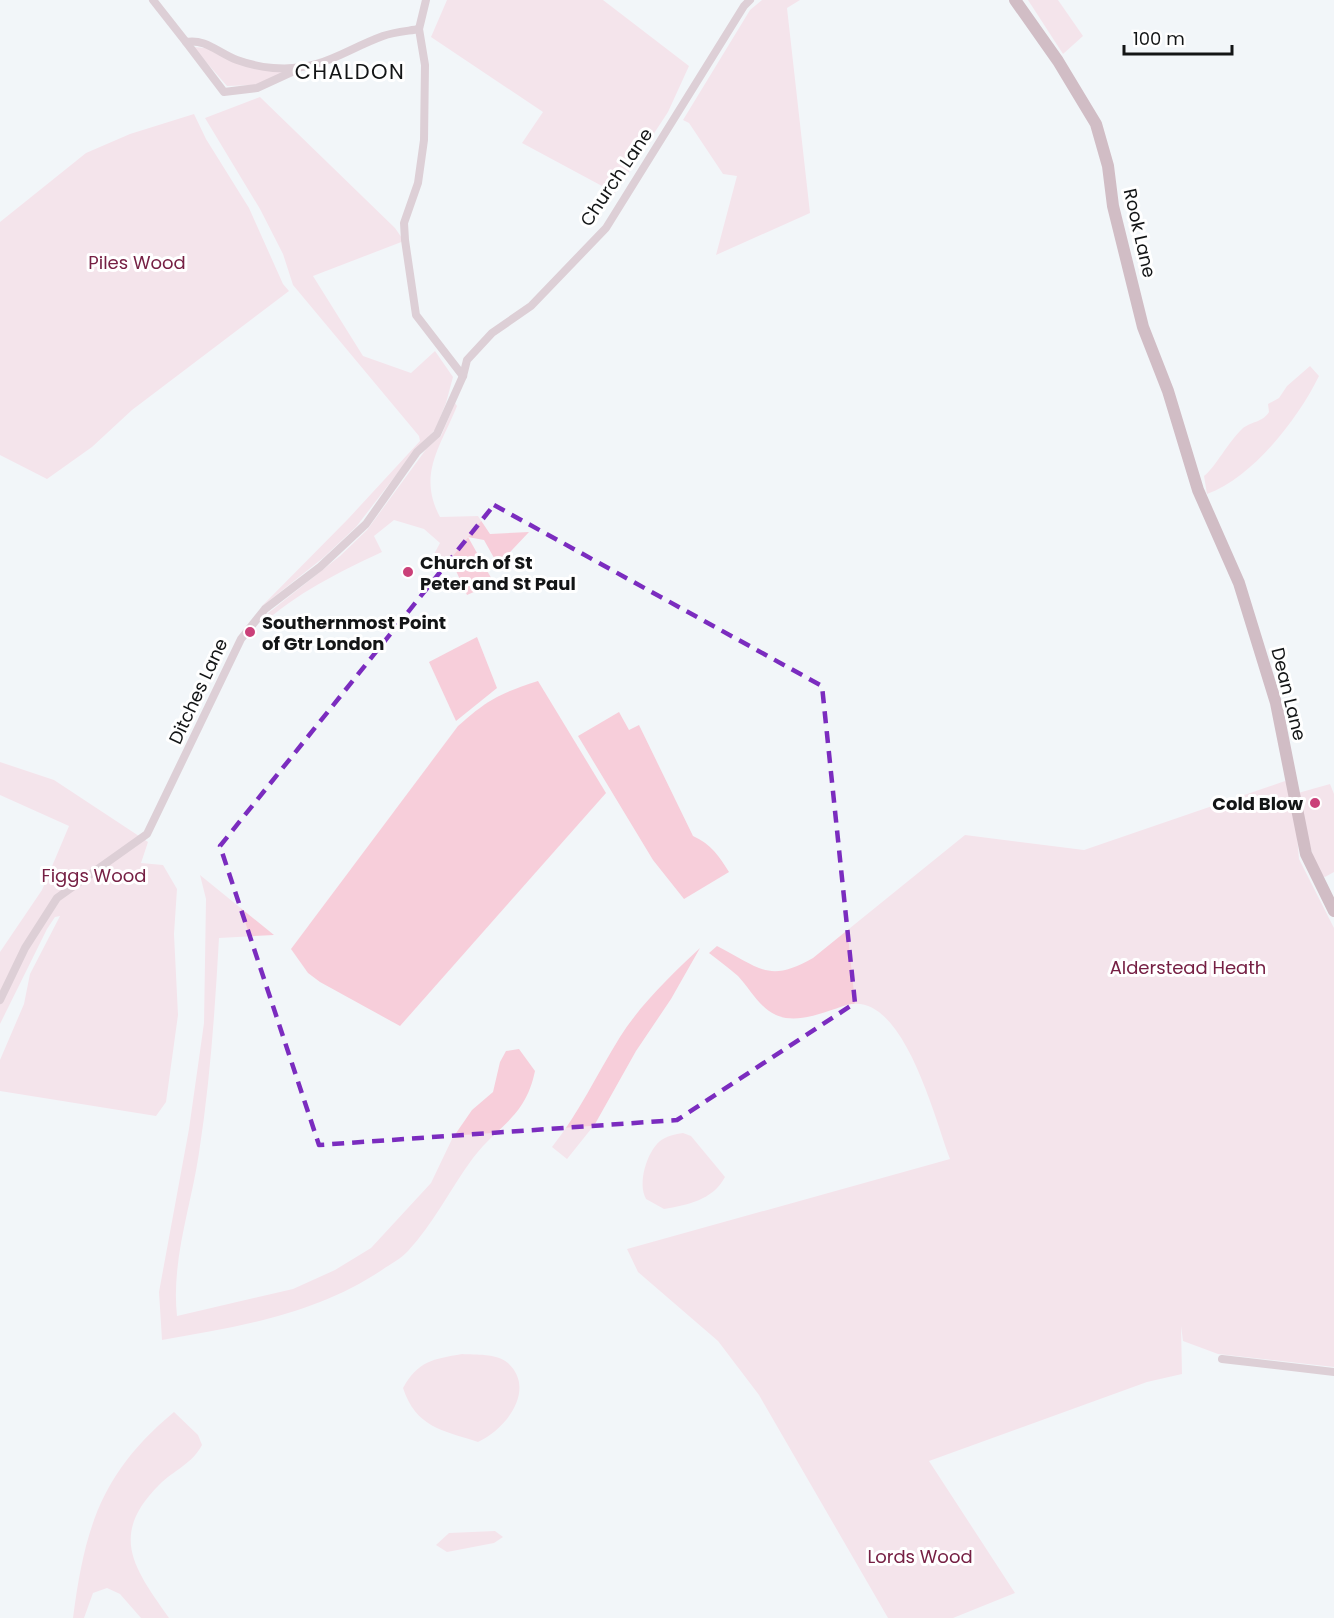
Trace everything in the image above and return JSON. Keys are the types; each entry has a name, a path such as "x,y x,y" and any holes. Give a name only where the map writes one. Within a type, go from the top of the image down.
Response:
{"main road":[{"name":"Rook Lane","path":"1015,0 1058,61 1096,124 1108,166 1113,206 1143,327 1168,391 1198,490"},
{"name":"Dean Lane","path":"1198,490 1239,583 1276,703 1306,854 1334,911"}],"street":[{"path":"153,0 224,92 257,88 297,69 345,55 383,35 419,29"},
{"path":"426,0 419,29 424,64 424,140 418,183 404,223 411,299 416,315 463,376"},
{"name":"Church Lane","path":"463,376 467,360 492,333 531,306 606,228 744,6 750,0"},
{"path":"186,42 195,40 236,60 271,68 297,69"},
{"name":"Ditches Lane","path":"0,1000 25,948 57,898 147,834 241,639 265,609 320,567 366,524 417,452 437,434 463,376"},
{"path":"1222,1359 1334,1372"}],"highlighted area":[{"path":"494,505 822,686 855,1003 677,1120 319,1145 220,846"}],"green space":[{"path":"447,0 603,0 689,66 668,112 615,193 522,143 543,112 431,37"},
{"path":"762,0 800,0 787,8 810,213 716,255 737,176 723,174 689,123 683,120 750,10"},
{"path":"1028,0 1058,0 1083,36 1063,54"},
{"path":"193,47 207,48 288,71 255,85 227,86"},
{"path":"260,97 395,228 404,241 313,276 363,356 411,373 435,351 453,377 435,430 413,453 356,527 323,558 260,608 348,519 420,441 419,436 293,285 283,254 260,209 205,118"},
{"name":"Piles Wood","path":"194,114 206,139 249,208 283,284 289,291 132,410 92,447 47,479 0,455 0,222 86,153 130,134"},
{"path":"1310,366 1319,376 1286,428 1257,461 1224,486 1207,494 1204,476 1232,440 1245,426 1266,416 1269,412 1268,404 1279,398 1287,386"},
{"path":"455,403 457,406 434,460 431,474 433,502 440,517 478,516 490,534 529,532 498,565 484,540 468,537 494,583 467,595 452,562 432,558 440,543 424,529 394,520 374,536 382,552 318,584 288,603 260,626 267,614 340,556 367,530 427,448 441,436"},
{"path":"477,637 497,688 456,721 429,662"},
{"path":"538,681 606,793 400,1026 320,982 308,973 291,949 458,726 495,698"},
{"path":"619,712 629,730 639,725 693,836 714,851 729,872 684,899 653,860 578,736"},
{"name":"Figgs Wood","path":"0,762 54,780 148,842 141,863 163,865 177,889 174,934 178,1015 166,1102 156,1116 0,1091 0,1060 24,1004 30,974 60,916 55,917 47,929 0,1024 0,952 42,890 69,826 0,795"},
{"path":"1285,781 1293,787 1299,859 1334,928 1334,1367 1218,1354 1183,1341 1181,1326 1182,1374 1147,1382 929,1461 1015,1593 953,1618 888,1618 759,1395 718,1341 638,1272 627,1249 950,1159 914,1061 900,1036 885,1017 867,1005 847,1005 803,1018 785,1018 776,1015 760,1003 738,976 709,953 717,946 764,970 785,970 798,966 813,958 965,835 1084,850"},
{"path":"1330,784 1334,794 1334,872 1325,877 1318,874 1300,809 1298,793"},
{"path":"200,875 274,935 219,938 206,1100 196,1173 179,1254 177,1316 293,1289 335,1270 371,1248 431,1183 452,1139 472,1110 493,1092 500,1062 506,1051 519,1049 535,1071 531,1087 518,1110 473,1158 426,1229 399,1259 357,1285 304,1308 248,1324 162,1340 159,1292 189,1129 204,1023 206,899"},
{"path":"700,948 671,999 636,1051 595,1124 567,1159 552,1147 579,1107 620,1037 647,1001"},
{"path":"683,1133 691,1136 725,1177 714,1191 699,1200 664,1209 646,1199 643,1192 643,1177 647,1160 660,1141 671,1135"},
{"path":"462,1354 486,1355 503,1360 516,1374 519,1385 518,1397 507,1419 478,1442 441,1430 423,1419 408,1401 403,1388 414,1372 427,1363"},
{"path":"174,1412 198,1435 202,1445 188,1462 159,1485 143,1503 134,1520 131,1537 132,1552 137,1568 169,1618 141,1618 120,1594 107,1588 93,1593 84,1618 73,1618 84,1556 101,1504 113,1480 129,1457"},
{"path":"495,1531 503,1537 494,1543 447,1552 436,1545 449,1533"}],"place":[{"name":"Church of St Peter and St Paul","path":"408,572"},
{"name":"Southernmost Point of Gtr London","path":"250,632"},
{"name":"Cold Blow","path":"1315,803"}],"district":[{"name":"CHALDON","path":"350,71"}],"park label":[{"name":"Alderstead Heath","path":"1188,967"},
{"name":"Lords Wood","path":"920,1556"}]}
